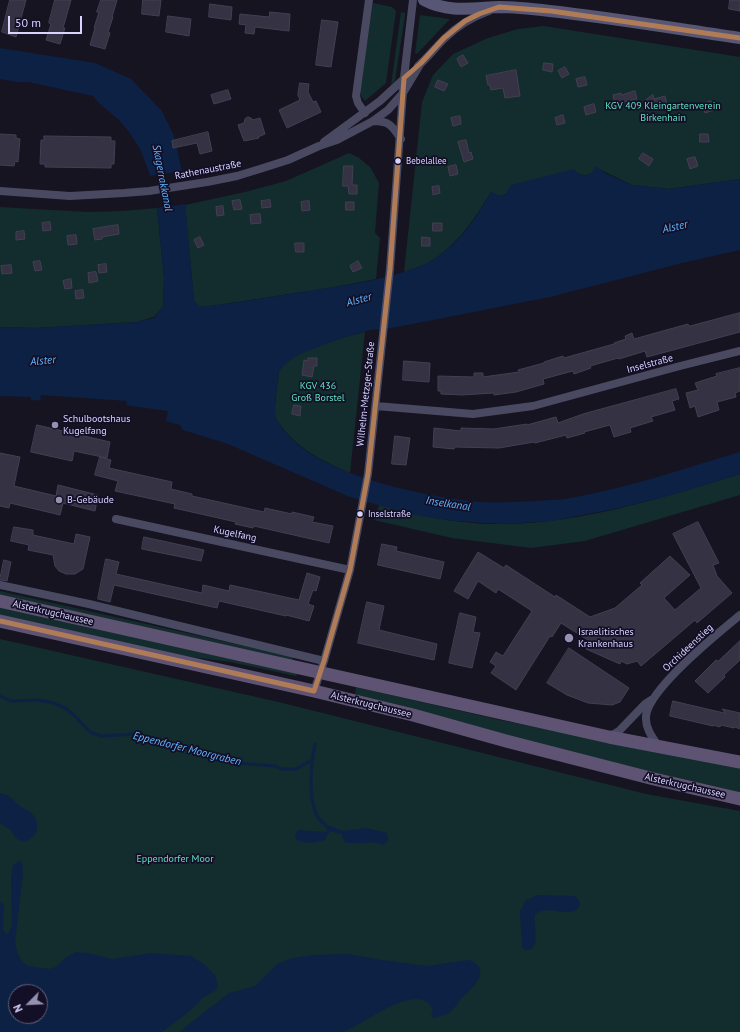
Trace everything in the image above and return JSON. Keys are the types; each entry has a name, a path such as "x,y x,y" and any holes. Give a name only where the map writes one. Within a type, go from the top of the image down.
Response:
{"main road":[{"name":"Alsterkrugchaussee","path":"0,601 608,737 740,762"},
{"name":"Alsterkrugchaussee","path":"0,621 314,691 413,715 506,741 654,779 740,799"}],"street":[{"path":"365,113 358,103 356,96 369,0"},
{"name":"Wilhelm-Metzger-Straße","path":"314,691 350,570 368,474 390,269 404,78 413,0"},
{"path":"424,0 432,5 464,9 499,7 551,11 740,38"},
{"path":"489,0 499,7"},
{"name":"Wilhelm-Metzger-Straße","path":"404,78 421,64 444,38 465,21 499,7"},
{"name":"Wilhelm-Metzger-Straße","path":"404,93 421,64"},
{"name":"Rathenaustraße","path":"319,146 380,101 404,78"},
{"name":"Rathenaustraße","path":"0,191 70,196 149,191 237,176 288,160 319,146 337,140 373,121 388,110 404,93"},
{"path":"373,121 388,123 400,139"},
{"name":"Inselstraße","path":"376,406 474,414 533,406 740,351"},
{"name":"Kugelfang","path":"116,519 350,570"},
{"name":"Alsterkrugchaussee","path":"0,585 89,604 324,661"},
{"name":"Orchideenstieg","path":"659,747 651,735 646,723 648,709 653,699 668,680 709,640 740,615"},
{"name":"Orchideenstieg","path":"608,737 619,731 645,704 653,699"}],"green space":[{"path":"373,3 392,7 396,11 386,83 365,101 361,96 360,90"},
{"path":"401,12 405,13 405,15 395,81 391,85"},
{"path":"420,15 450,19 417,54 415,53"},
{"name":"KGV 409 Kleingartenverein Birkenhain","path":"544,26 740,57 740,179 669,189 632,185 599,169 587,175 577,173 510,189 506,194 499,196 491,192 472,222 449,248 430,262 404,272 422,102 433,75 453,54 488,38 518,29"},
{"path":"349,153 359,158 370,167 379,183 375,233 380,238 376,279 335,287 218,305 200,307 194,301 185,205 245,192 286,181"},
{"path":"0,207 87,212 157,208 164,278 163,307 154,317 137,322 36,328 0,327"},
{"name":"KGV 436 Groß Borstel","path":"365,332 350,473 312,454 295,442 276,419 276,396 279,372 284,364 304,351 330,341"},
{"path":"740,474 740,495 585,541 531,548 452,538 374,520 379,505 409,513 473,523 534,523 594,514 624,507 653,500"},
{"path":"0,591 293,657 292,664 0,596"},
{"path":"0,607 298,673 296,676 230,662 168,654 0,616"},
{"name":"Eppendorfer Moor","path":"0,639 283,703 646,794 740,811 740,1032 0,1032"},
{"path":"356,687 500,720 740,768 740,794 658,775 355,695"}],"water":[{"path":"0,48 95,63 131,79 162,111 174,136 182,171 194,300 200,307 359,283 391,276 419,267 439,256 465,232 491,192 499,196 506,194 511,185 574,169 580,174 586,175 592,173 596,166 605,173 632,185 669,189 740,179 740,250 682,263 550,297 392,328 370,330 345,337 297,355 282,367 279,372 275,410 277,420 291,438 310,453 333,466 388,485 441,497 490,502 565,499 610,490 740,452 740,474 675,494 619,508 552,521 503,524 455,521 414,515 350,497 228,444 183,430 180,425 166,421 168,411 110,403 0,399 0,327 36,328 137,322 154,318 163,307 164,278 157,208 150,175 140,149 129,132 119,120 93,96 28,82 16,82 0,79"},
{"path":"0,793 9,796 20,806 29,811 35,818 37,828 35,834 30,839 24,841 18,840 10,830 0,824"},
{"path":"330,826 343,831 366,828 387,833 388,841 383,845 378,843 350,843 345,842 341,834 330,831 326,839 316,842 297,840 295,836 299,830 326,832"},
{"path":"19,861 22,862 23,873 15,942 17,952 23,963 28,966 49,969 56,967 64,959 76,952 112,959 151,953 191,956 205,965 215,975 218,985 216,990 204,997 191,1010 162,1032 0,1032 0,903 2,902 4,906 3,930 5,933 8,933 12,925 11,878 13,865"},
{"path":"538,895 574,896 578,899 580,904 578,909 573,911 563,912 547,910 535,914 535,942 533,947 525,950 522,947 520,911 525,901"},
{"path":"349,954 427,966 469,960 476,964 480,969 480,974 474,986 451,1011 435,1018 431,1015 433,1011 426,1002 417,999 404,1001 391,1006 343,1032 179,1032 229,993 255,986 277,964 293,958 316,955"}],"pier":[{"path":"184,171 187,204 155,208 148,176"},
{"path":"41,395 127,401 126,407 110,405 40,403"},
{"path":"0,396 31,397 31,402 0,401"}],"building":[{"path":"10,0 26,0 16,37 2,32"},
{"path":"55,0 71,0 60,44 46,40 51,24 49,23"},
{"path":"101,0 117,0 105,49 90,45"},
{"path":"143,0 161,0 159,16 142,14"},
{"path":"730,0 740,0 740,11 729,9"},
{"path":"210,4 232,7 231,20 209,17"},
{"path":"270,12 290,14 289,31 255,27 254,34 245,33 246,25 239,24 240,14 269,17"},
{"path":"168,16 191,19 189,36 166,32"},
{"path":"322,20 338,22 331,67 316,65"},
{"path":"463,55 468,63 461,67 457,59"},
{"path":"544,63 553,64 552,72 543,70"},
{"path":"565,67 569,74 562,78 558,71"},
{"path":"516,70 520,96 505,98 503,88 491,90 486,76"},
{"path":"585,77 587,85 578,87 576,79"},
{"path":"438,80 448,84 444,91 435,87"},
{"path":"300,83 309,84 308,92 313,102 316,101 321,112 287,128 279,110 300,100 298,95"},
{"path":"228,90 231,99 214,104 211,95"},
{"path":"635,91 637,99 615,104 613,95 621,93 621,95"},
{"path":"653,95 654,99 665,96 667,104 649,109 646,100"},
{"path":"711,101 714,110 705,113 703,104"},
{"path":"594,104 596,112 586,115 584,107"},
{"path":"563,115 565,123 557,125 555,118"},
{"path":"460,116 461,124 453,126 451,118"},
{"path":"248,117 253,120 260,118 265,134 258,137 259,138 244,141 238,125 244,123 245,119"},
{"path":"208,132 212,151 200,154 197,143 173,148 172,141"},
{"path":"0,134 16,135 16,138 20,139 18,162 15,161 14,166 0,165"},
{"path":"700,134 708,134 709,142 700,142"},
{"path":"44,136 111,137 111,141 115,141 114,164 111,164 111,168 45,167 45,164 40,164 41,140 44,140"},
{"path":"466,140 469,153 471,152 473,159 464,162 458,142"},
{"path":"643,153 653,159 649,166 639,159"},
{"path":"695,157 698,166 690,169 687,159"},
{"path":"456,165 458,174 450,176 448,167"},
{"path":"344,166 353,166 352,185 357,185 357,194 349,194 348,186 343,186"},
{"path":"439,186 440,193 433,195 432,187"},
{"path":"240,200 242,209 234,210 232,201"},
{"path":"270,200 271,207 262,208 261,201"},
{"path":"309,201 310,210 302,211 301,202"},
{"path":"346,202 354,202 354,210 346,210"},
{"path":"223,206 224,215 217,216 216,207"},
{"path":"260,214 261,223 251,224 250,215"},
{"path":"50,222 51,230 43,231 42,223"},
{"path":"433,223 442,223 442,231 433,231"},
{"path":"118,225 119,234 102,237 102,239 95,240 93,229"},
{"path":"24,231 25,239 16,240 16,232"},
{"path":"76,235 77,244 68,245 67,236"},
{"path":"200,237 204,245 198,248 194,240"},
{"path":"422,237 430,238 430,246 422,246"},
{"path":"295,243 304,243 304,252 296,252"},
{"path":"40,261 42,270 35,271 33,262"},
{"path":"358,261 362,268 353,272 350,266"},
{"path":"106,264 107,272 99,273 98,265"},
{"path":"11,265 12,273 2,274 1,266"},
{"path":"96,272 98,281 89,283 88,273"},
{"path":"71,279 72,288 65,289 63,281"},
{"path":"83,290 84,298 76,299 75,291"},
{"path":"740,313 740,332 647,357 645,351 619,359 618,358 590,366 591,368 574,374 573,371 543,379 544,384 516,392 494,395 494,393 462,395 441,394 441,391 438,391 438,376 474,377 474,373 483,373 483,377 519,372 518,370 563,356 564,358 614,344 626,339 625,336 632,333 634,339 688,324 689,326"},
{"path":"308,358 317,358 317,366 314,366 312,377 302,375 304,360 308,361"},
{"path":"404,361 430,363 429,382 403,380"},
{"path":"740,368 740,391 735,393 736,397 717,402 719,410 698,417 695,406 690,408 686,393 698,390 695,383 717,376 716,374"},
{"path":"676,389 679,399 672,401 675,410 651,417 653,421 630,428 631,432 614,437 610,425 567,438 566,435 535,443 499,448 455,447 454,449 433,447 434,428 461,431 461,428 494,429 527,425 556,417 558,423 583,414"},
{"path":"294,405 301,406 300,416 292,414"},
{"path":"37,425 110,442 107,458 74,451 72,461 31,452"},
{"path":"395,436 410,438 406,465 392,464"},
{"path":"0,453 20,457 14,486 56,496 58,485 98,495 95,511 63,503 60,515 10,503 9,508 0,506"},
{"path":"100,457 111,460 109,468 172,482 171,489 192,494 192,496 264,512 265,508 314,517 312,522 333,526 329,543 254,526 253,528 235,524 236,522 174,508 175,504 115,491 118,481 95,475"},
{"path":"698,522 719,563 713,565 717,576 732,593 697,623 695,620 641,666 637,661 627,664 621,661 620,664 586,649 591,642 561,623 552,637 550,636 516,690 491,673 496,666 490,662 496,652 503,656 532,611 498,589 496,593 478,581 468,599 454,591 478,552 504,568 506,565 555,597 556,595 590,617 615,608 642,585 640,583 670,556 690,575 664,598 675,610 701,588 673,534"},
{"path":"14,527 33,530 33,535 74,544 76,534 90,537 83,569 75,574 66,574 59,571 55,566 53,555 28,550 29,545 11,541"},
{"path":"144,537 204,550 201,561 142,549"},
{"path":"382,544 397,547 396,551 444,562 440,579 378,565"},
{"path":"106,559 119,562 116,574 202,593 203,585 229,591 230,585 299,600 307,573 320,577 316,591 313,590 308,604 314,606 309,621 219,601 217,608 114,585 110,602 98,599"},
{"path":"4,560 11,562 7,581 0,580"},
{"path":"367,602 384,606 379,630 437,644 434,660 358,643"},
{"path":"460,613 476,617 473,632 480,633 472,668 449,663"},
{"path":"740,641 740,660 708,693 695,681 716,660 718,661"},
{"path":"569,648 629,688 620,702 612,705 588,703 567,695 547,683"},
{"path":"673,701 726,714 722,709 740,713 740,729 721,725 720,727 713,726 670,716"}],"waterway":[{"name":"Eppendorfer Moorgraben","path":"0,696 11,701 39,700 53,703 65,708 74,715 90,732 101,736 137,734 172,745 224,758 236,763 275,766 281,769 296,769 312,760"},
{"name":"Eppendorfer Moorgraben","path":"315,744 312,761 312,799 317,816 328,828"}],"transit line":[{"path":"0,621 314,691 350,570 368,474 390,269 404,78 421,63 444,38 465,21 499,7 551,11 740,38"}],"place":[{"name":"Bebelallee","path":"398,161"},
{"name":"Schulbootshaus Kugelfang","path":"55,425"},
{"name":"B-Gebäude","path":"59,500"},
{"name":"Inselstraße","path":"360,514"},
{"name":"Israelitisches Krankenhaus","path":"569,638"}],"water label":[{"name":"Skagerrakkanal","path":"162,178"},
{"name":"Alster","path":"675,227"},
{"name":"Alster","path":"359,300"},
{"name":"Alster","path":"43,361"},
{"name":"Inselkanal","path":"448,504"}]}
